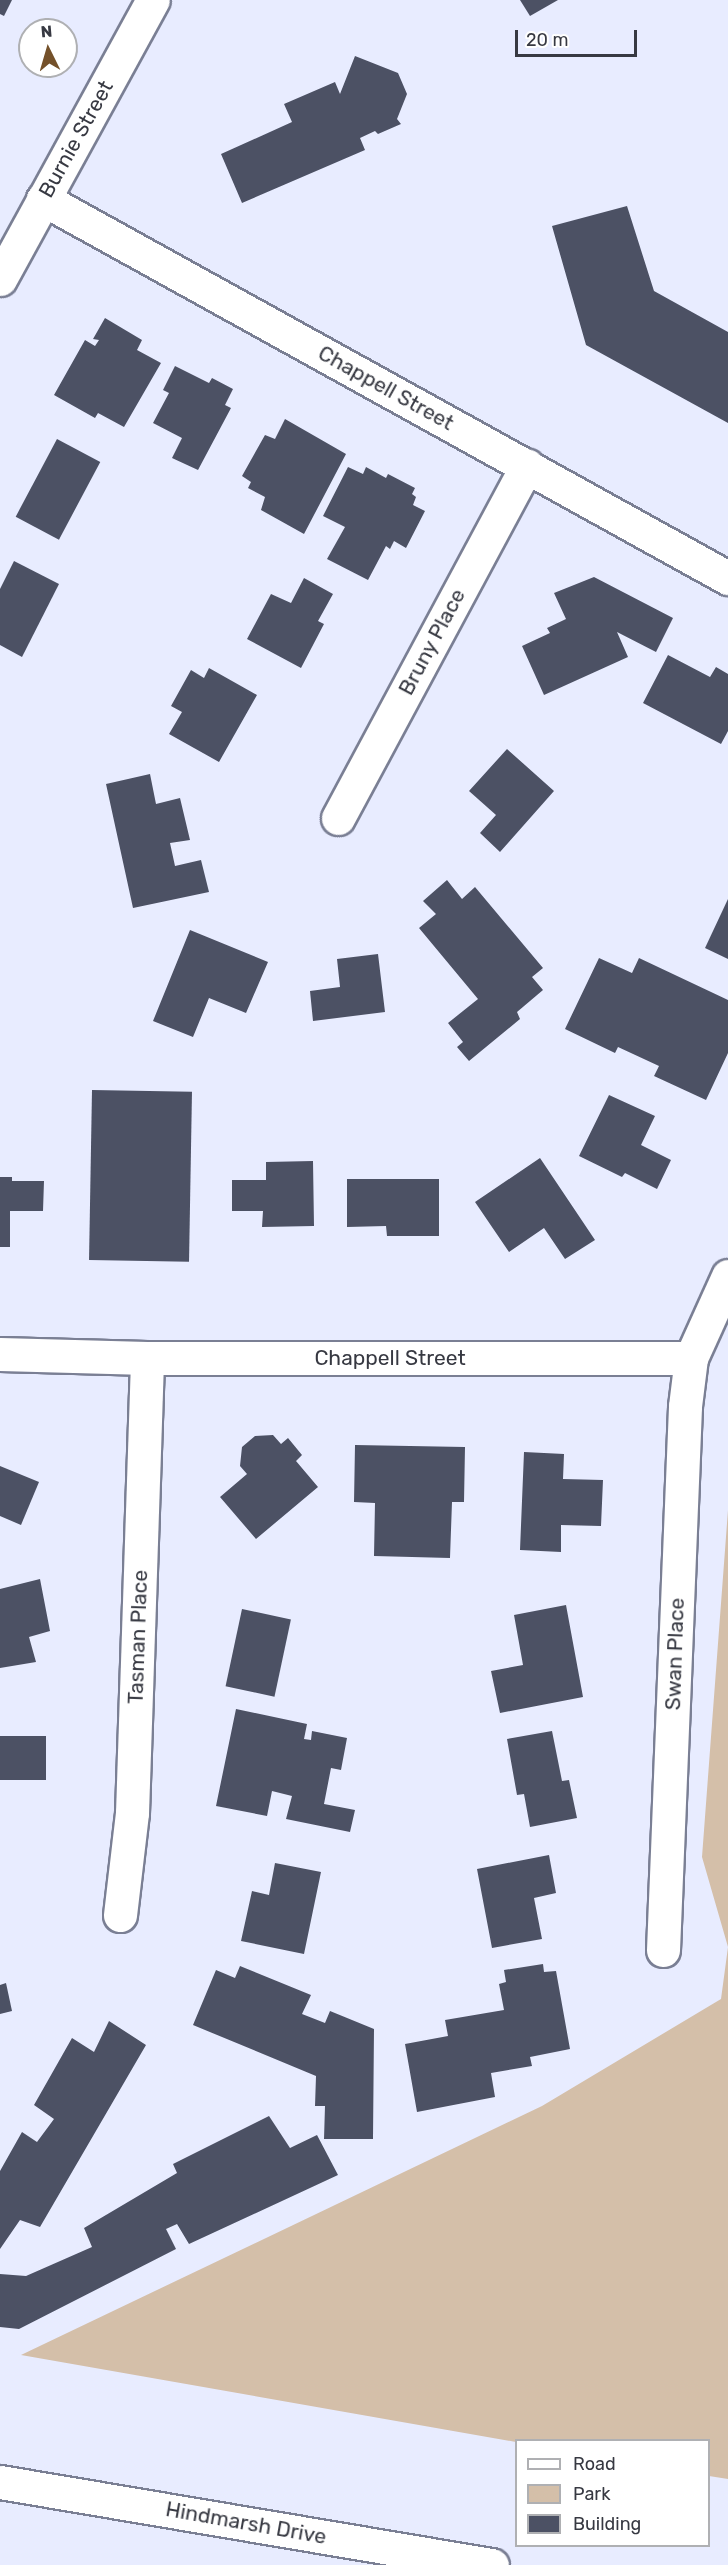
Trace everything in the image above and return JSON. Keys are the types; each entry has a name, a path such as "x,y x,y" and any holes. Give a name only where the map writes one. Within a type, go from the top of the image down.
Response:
{"street":[{"name":"Burnie Street","path":"0,279 153,0"},
{"name":"Chappell Street","path":"44,199 728,578"},
{"name":"Bruny Place","path":"338,818 526,465"},
{"path":"691,1358 728,1276"},
{"name":"Chappell Street","path":"0,1354 147,1358 691,1358"},
{"name":"Tasman Place","path":"120,1915 132,1813 147,1358"},
{"name":"Swan Place","path":"663,1950 685,1406 691,1358"},
{"name":"Hindmarsh Drive","path":"0,2482 492,2565"}],"green space":[{"path":"728,1510 728,1947 702,1857"},
{"path":"728,1947 728,2479 710,2476 710,2439 515,2439 515,2442 21,2355 542,2106 721,1999"}],"building":[{"path":"0,0 12,0 4,16 0,14"},
{"path":"520,0 558,0 530,16"},
{"path":"355,56 398,73 407,94 397,119 401,124 378,134 375,131 360,138 365,150 242,203 221,154 292,122 284,104 335,82 340,94"},
{"path":"627,206 654,291 728,332 728,423 586,345 552,226"},
{"path":"105,318 142,340 137,350 161,363 124,427 98,413 95,418 54,395 85,340 95,346 99,340 93,339"},
{"path":"175,366 209,383 212,378 233,389 225,405 231,408 198,470 172,458 182,438 153,423 169,393 163,390"},
{"path":"285,419 346,454 304,534 261,510 265,497 248,488 251,482 242,476 265,435 275,439"},
{"path":"57,439 100,462 59,540 16,517"},
{"path":"348,467 363,474 366,467 386,478 388,474 415,488 412,494 416,497 413,505 425,511 406,548 394,541 390,549 386,546 368,580 327,559 345,527 323,516"},
{"path":"14,561 59,584 22,657 0,645 0,589"},
{"path":"594,577 673,618 656,652 617,632 628,657 544,695 522,646 550,633 547,628 566,619 554,593"},
{"path":"304,578 333,594 318,621 324,624 301,668 247,639 271,594 291,603"},
{"path":"668,655 710,677 716,667 728,674 728,731 721,744 643,703"},
{"path":"209,668 257,695 219,762 169,734 182,712 171,706 191,670 204,678"},
{"path":"507,749 554,791 500,852 480,833 496,815 469,791"},
{"path":"150,774 156,804 180,798 190,840 170,843 175,866 201,860 209,892 133,908 106,784"},
{"path":"447,880 462,899 475,887 543,968 532,977 543,990 517,1012 520,1019 469,1061 457,1047 463,1042 448,1023 478,999 419,928 436,914 423,901"},
{"path":"728,899 728,959 705,948"},
{"path":"190,930 268,962 246,1013 209,998 193,1037 153,1021"},
{"path":"378,954 385,1012 313,1021 310,991 340,987 337,959"},
{"path":"599,958 632,973 639,958 728,1000 728,1053 706,1100 654,1076 659,1066 618,1047 615,1053 565,1029"},
{"path":"92,1090 192,1092 189,1262 89,1260"},
{"path":"609,1095 655,1116 641,1145 671,1160 657,1189 625,1173 622,1177 579,1156"},
{"path":"540,1158 595,1240 565,1259 544,1228 509,1252 475,1202"},
{"path":"313,1161 314,1226 262,1227 263,1211 232,1211 232,1180 266,1180 266,1162"},
{"path":"0,1177 12,1177 12,1181 44,1181 43,1211 10,1211 10,1247 0,1247"},
{"path":"347,1179 439,1179 439,1236 387,1236 386,1226 347,1227"},
{"path":"273,1435 281,1444 288,1438 302,1455 296,1461 318,1487 256,1539 220,1497 247,1474 240,1466 242,1447 255,1436"},
{"path":"355,1445 465,1447 464,1502 452,1502 450,1558 374,1556 375,1503 354,1502"},
{"path":"524,1452 564,1454 563,1479 603,1480 601,1526 561,1525 561,1552 520,1550"},
{"path":"0,1466 39,1482 21,1525 0,1516"},
{"path":"40,1579 50,1631 29,1637 36,1662 0,1668 0,1589"},
{"path":"566,1605 583,1697 500,1713 491,1671 523,1665 514,1615"},
{"path":"242,1609 291,1619 274,1697 226,1686"},
{"path":"236,1709 307,1724 304,1739 311,1740 312,1731 347,1738 341,1770 331,1768 324,1804 355,1810 350,1832 286,1819 292,1796 272,1791 267,1816 216,1806"},
{"path":"552,1731 562,1781 569,1780 577,1818 530,1827 524,1794 517,1795 507,1739"},
{"path":"0,1736 46,1736 46,1780 0,1780"},
{"path":"549,1855 556,1893 534,1898 542,1939 492,1948 477,1869"},
{"path":"275,1863 321,1872 304,1954 241,1941 252,1891 269,1895"},
{"path":"543,1964 544,1972 556,1971 570,2049 530,2057 532,2066 491,2073 495,2097 417,2112 405,2044 448,2036 445,2020 504,2010 499,1984 506,1982 504,1970"},
{"path":"240,1966 311,1995 302,2014 325,2023 330,2011 374,2029 373,2139 324,2139 325,2106 315,2106 316,2076 193,2025 216,1970 235,1978"},
{"path":"6,1983 12,2011 0,2014 0,1985"},
{"path":"109,2021 146,2045 40,2227 20,2220 0,2249 0,2171 22,2132 37,2142 54,2119 34,2105 72,2038 94,2052"},
{"path":"269,2116 290,2148 317,2135 338,2175 189,2244 177,2224 166,2229 176,2249 19,2329 0,2327 0,2274 26,2276 92,2247 84,2228 177,2173 173,2164"}]}
